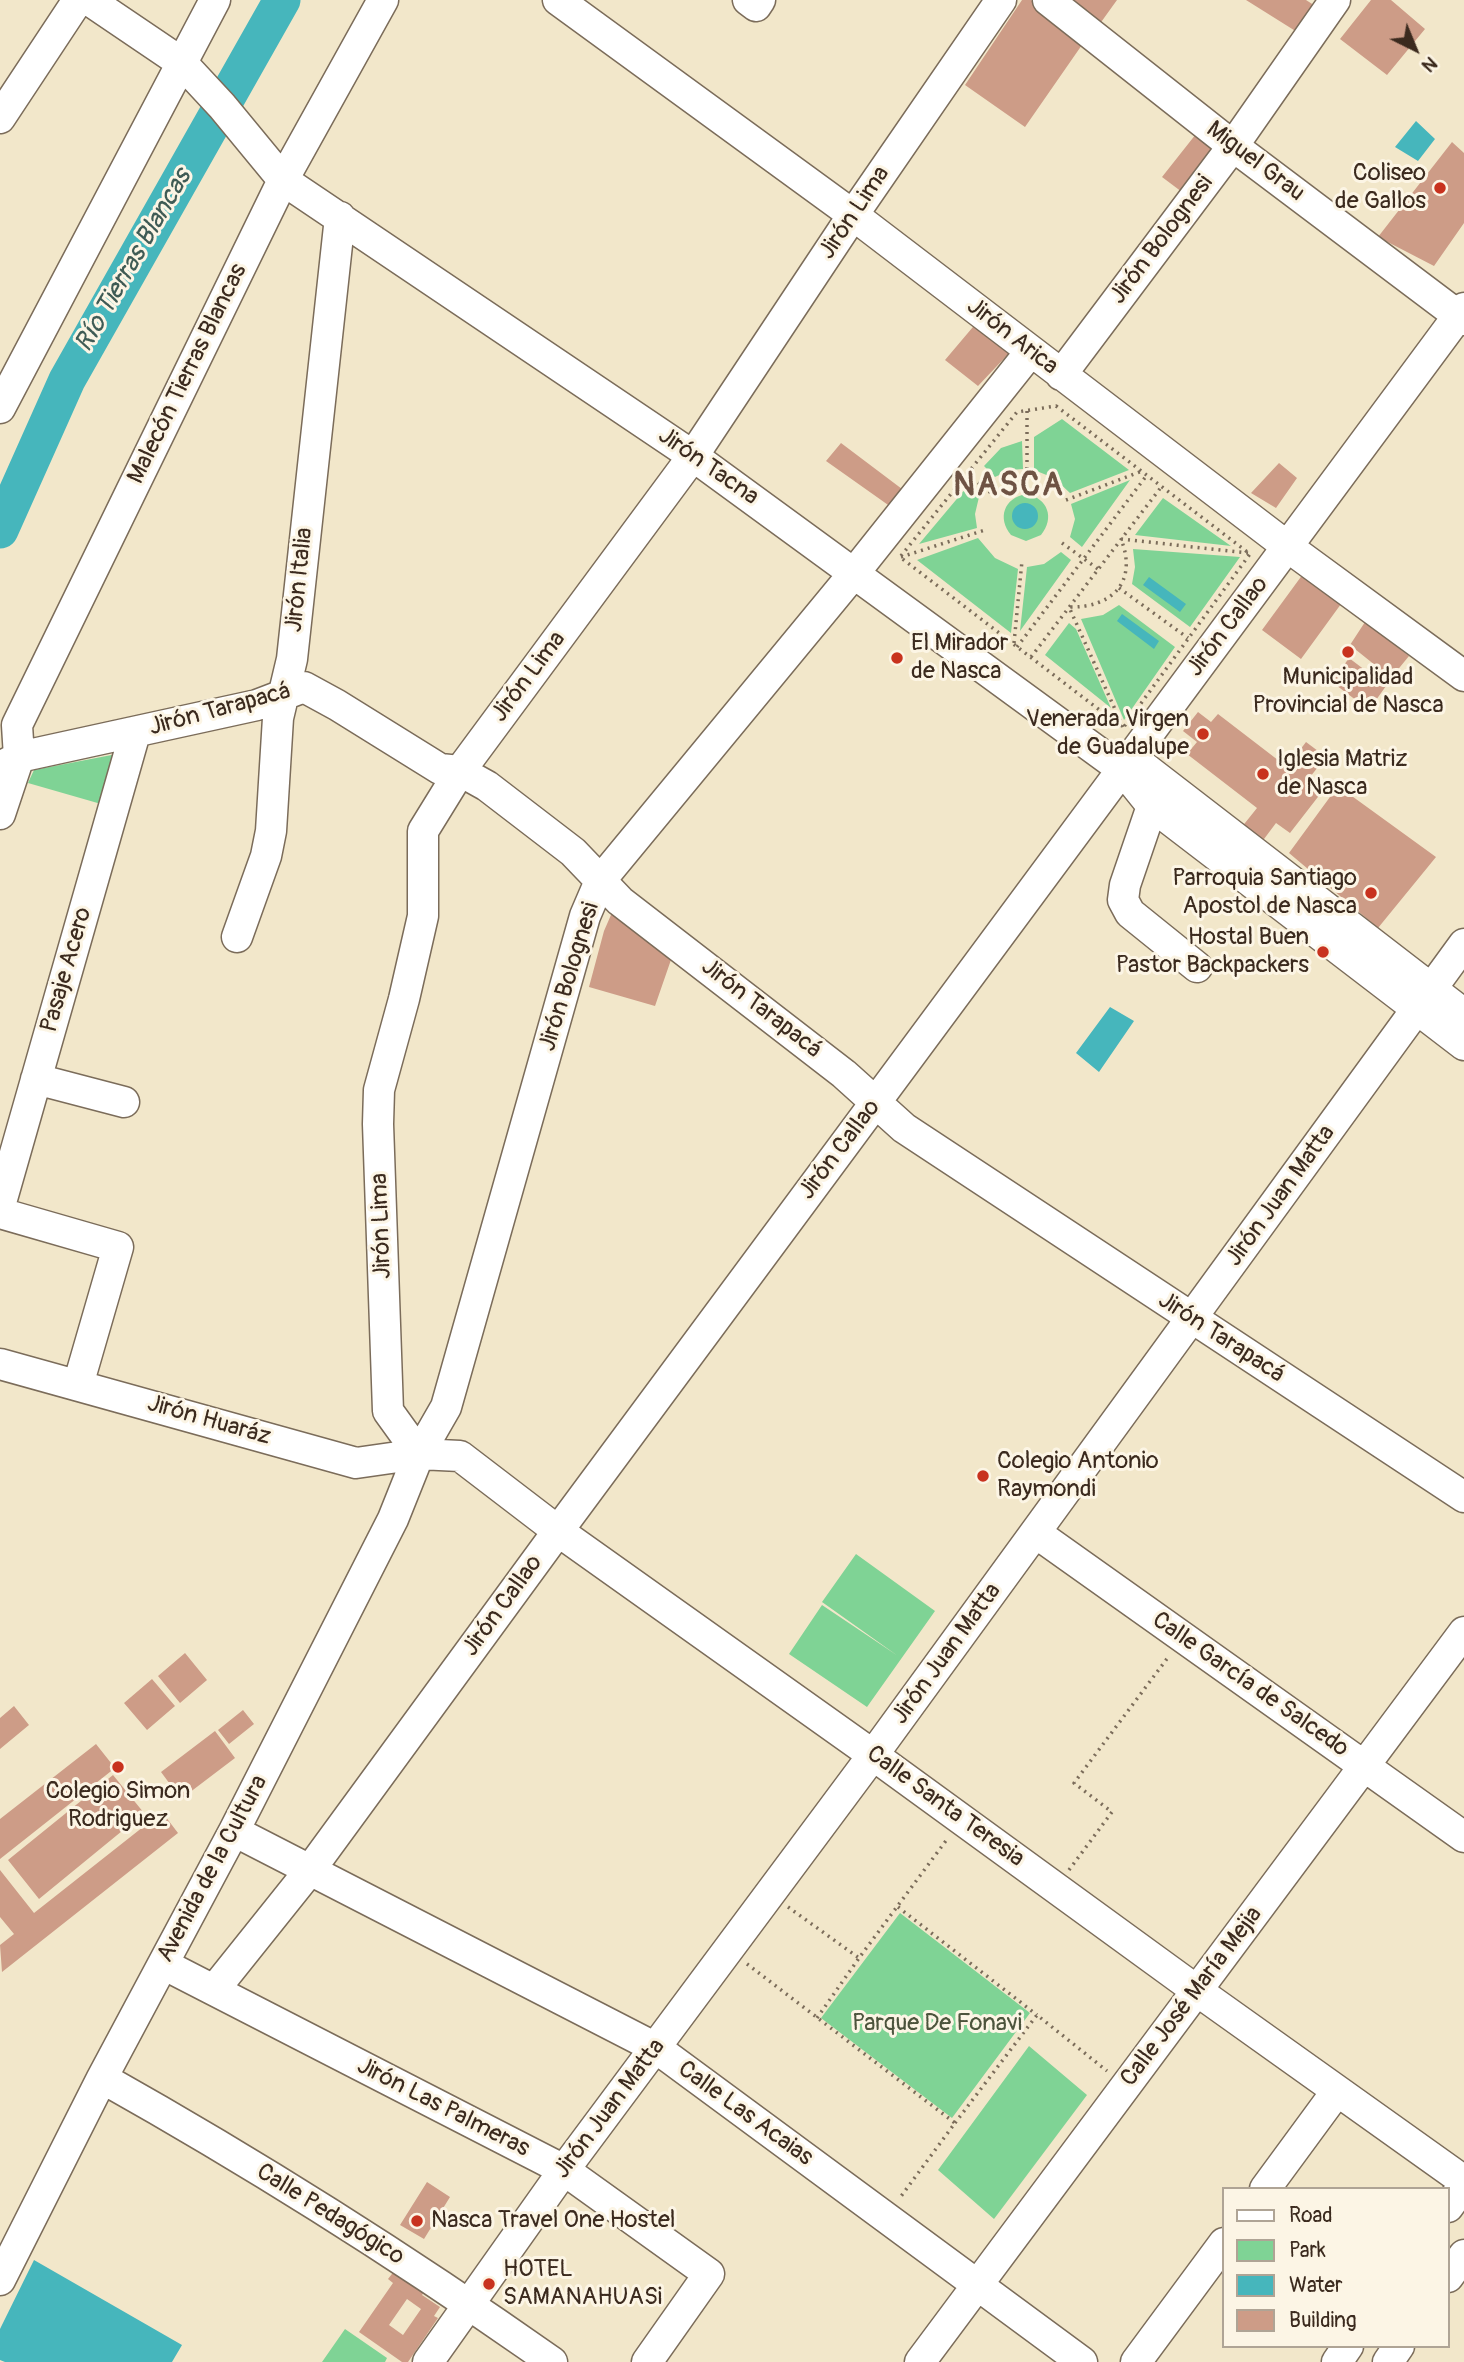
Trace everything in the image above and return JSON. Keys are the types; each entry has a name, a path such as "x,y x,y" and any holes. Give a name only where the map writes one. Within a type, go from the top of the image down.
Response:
{"street":[{"path":"0,118 78,0"},
{"name":"Jirón Tacna","path":"89,0 182,63 222,106 283,180 694,456 1127,764"},
{"path":"0,408 215,0"},
{"name":"Malecón Tierras Blancas","path":"0,814 17,725 283,180 383,0"},
{"name":"Jirón Arica","path":"558,0 853,215 1288,547 1464,676"},
{"path":"748,0 756,6 760,0"},
{"name":"Jirón Lima","path":"419,1454 388,1411 379,1090 423,916 423,831 460,771 694,456 853,215 1001,0"},
{"name":"Miguel Grau","path":"1048,0 1233,146 1462,315"},
{"name":"Jirón Bolognesi","path":"1061,375 1233,146 1335,0"},
{"name":"Jirón Italia","path":"237,937 266,856 271,831 278,718 292,659 340,217"},
{"name":"Jirón Callao","path":"214,1990 310,1870 875,1102 1462,315"},
{"name":"Jirón Bolognesi","path":"419,1454 446,1407 585,916 600,881 855,572 1031,351"},
{"name":"Jirón Tarapacá","path":"10,762 257,705 304,687 440,769 460,771 487,786 573,852 620,901 844,1074 904,1128 1464,1497"},
{"name":"Pasaje Acero","path":"0,1206 135,733"},
{"path":"1127,764 1152,806 1423,999 1464,1014"},
{"path":"1127,764 1423,999 1464,1045"},
{"path":"1152,806 1125,885 1123,900 1130,913 1197,967"},
{"name":"Jirón Juan Matta","path":"428,2362 564,2170 1036,1533 1464,943"},
{"path":"36,1079 124,1102"},
{"path":"0,1213 118,1247 78,1385"},
{"name":"Jirón Huaráz","path":"0,1364 356,1463 419,1454"},
{"name":"Calle Santa Teresia","path":"419,1454 460,1456 558,1531 962,1819 1464,2183"},
{"name":"Avenida de la Cultura","path":"0,2280 9,2239 102,2078 234,1831 393,1519 419,1454"},
{"name":"Calle García de Salcedo","path":"1036,1533 1464,1837"},
{"name":"Calle José María Mejia","path":"920,2362 1464,1632"},
{"name":"Calle Las Acaias","path":"234,1831 656,2048 1082,2362"},
{"name":"Jirón Las Palmeras","path":"163,1964 564,2170 709,2274 647,2362"},
{"name":"Calle Pedagógico","path":"102,2078 212,2140 468,2303 552,2362"},
{"path":"1266,2187 1337,2091"},
{"path":"1450,2204 1464,2183"},
{"path":"1136,2362 1222,2246"},
{"path":"1450,2274 1464,2255"}],"path":[{"path":"900,557 1017,412 1056,406 1250,554"},
{"path":"1027,410 1027,475"},
{"path":"1066,500 1142,471"},
{"path":"967,474 991,493"},
{"path":"1015,645 1147,475"},
{"path":"1031,657 1162,486"},
{"path":"900,557 985,530"},
{"path":"1121,539 1250,554"},
{"path":"1069,607 1092,607 1102,603 1119,587 1127,567 1121,539"},
{"path":"1062,543 1098,569"},
{"path":"1123,728 1250,554"},
{"path":"900,557 1123,728"},
{"path":"1015,645 1022,561"},
{"path":"1119,587 1188,639"},
{"path":"1069,607 1123,728"},
{"path":"1056,1888 1112,1812 1074,1783 1183,1637"},
{"path":"817,2018 962,1819"},
{"path":"770,1894 859,1958"},
{"path":"897,1906 1125,2086"},
{"path":"728,1950 955,2123"},
{"path":"885,2217 1037,2015"}],"green space":[{"path":"1062,419 1129,470 1070,493 1054,478 1034,470 1034,437"},
{"path":"1022,441 1023,469 1010,470 995,477 984,466 1001,448"},
{"path":"1130,480 1082,547 1070,537 1075,519 1071,504"},
{"path":"966,488 979,497 975,514 977,528 919,544"},
{"path":"1026,494 1034,496 1044,504 1048,522 1041,535 1026,541 1011,535 1004,516 1012,500"},
{"path":"1163,498 1231,546 1135,535"},
{"path":"978,538 995,558 1018,569 1011,633 917,560"},
{"path":"1133,549 1240,557 1190,627 1132,584 1135,567"},
{"path":"1061,552 1071,560 1020,631 1027,567 1044,564"},
{"path":"1119,605 1175,647 1124,720 1081,619 1103,615"},
{"path":"1069,623 1076,629 1111,708 1045,655"},
{"path":"122,753 108,806 28,783 34,770"},
{"path":"856,1554 935,1611 867,1707 789,1654 822,1605 898,1656 822,1602"},
{"name":"Parque De Fonavi","path":"900,1913 1030,2013 952,2118 821,2018"},
{"path":"1029,2046 1087,2095 994,2219 938,2170"},
{"path":"345,2329 387,2358 385,2362 322,2362"}],"water":[{"path":"1416,121 1435,139 1418,161 1395,147"},
{"path":"1025,503 1034,507 1038,516 1034,525 1025,529 1016,525 1012,516 1016,507"},
{"path":"1149,577 1186,604 1180,612 1143,585"},
{"path":"1122,614 1159,641 1154,649 1117,621"},
{"path":"1110,1007 1134,1021 1099,1072 1076,1053"},
{"path":"34,2260 182,2345 172,2362 0,2360 0,2329"}],"building":[{"path":"1022,0 1031,0 1084,42 1025,127 965,85"},
{"path":"1067,0 1117,0 1099,25"},
{"path":"1246,0 1306,0 1323,11 1305,37"},
{"path":"1371,0 1391,0 1425,29 1387,75 1340,39"},
{"path":"1196,134 1217,146 1182,192 1162,177"},
{"name":"Coliseo de Gallos","path":"1452,142 1464,153 1464,223 1434,266 1378,237"},
{"path":"978,321 1013,349 978,386 945,360"},
{"path":"841,443 902,489 891,507 826,461"},
{"path":"1279,463 1297,478 1276,508 1251,493"},
{"path":"1303,574 1341,604 1301,659 1262,630"},
{"path":"1365,622 1409,656 1391,678 1350,645"},
{"path":"1349,658 1386,686 1369,710 1332,682"},
{"name":"Iglesia Matriz de Nasca","path":"1198,712 1211,722 1218,714 1287,767 1306,742 1326,757 1306,782 1321,793 1290,833 1276,823 1261,843 1241,828 1257,808 1187,754 1197,742 1183,731"},
{"name":"Parroquia Santiago Apostol de Nasca","path":"1338,786 1436,857 1378,928 1289,853"},
{"path":"614,908 673,954 655,1006 589,987 604,931"},
{"path":"185,1653 207,1680 180,1703 158,1676"},
{"path":"152,1679 175,1706 147,1730 124,1703"},
{"path":"14,1706 29,1725 0,1749 0,1718"},
{"path":"243,1710 254,1724 229,1744 218,1730"},
{"path":"215,1731 235,1758 181,1799 161,1772"},
{"path":"96,1744 115,1768 0,1859 0,1819"},
{"path":"113,1775 144,1813 39,1899 8,1860"},
{"path":"162,1812 178,1833 2,1972 0,1945 14,1934 0,1917 0,1870 34,1913"},
{"path":"427,2182 450,2197 424,2239 400,2225"},
{"path":"395,2270 425,2291 422,2295 440,2307 434,2316 438,2318 408,2362 402,2362 359,2332 393,2283 388,2279","holes":["407,2299 421,2309 403,2335 389,2325"]}],"waterway":[{"name":"Río Tierras Blancas","path":"0,530 67,380 282,0"}],"place":[{"name":"Coliseo de Gallos","path":"1440,188"},
{"name":"Municipalidad Provincial de Nasca","path":"1348,652"},
{"name":"El Mirador de Nasca","path":"897,658"},
{"name":"Venerada Virgen de Guadalupe","path":"1203,734"},
{"name":"Iglesia Matriz de Nasca","path":"1263,774"},
{"name":"Parroquia Santiago Apostol de Nasca","path":"1371,893"},
{"name":"Hostal Buen Pastor Backpackers","path":"1323,952"},
{"name":"Colegio Antonio Raymondi","path":"983,1476"},
{"name":"Colegio Simon Rodriguez","path":"118,1767"},
{"name":"Nasca Travel One Hostel","path":"417,2221"},
{"name":"HOTEL SAMANAHUASi","path":"489,2284"}],"district":[{"name":"NASCA","path":"1009,487"}]}
